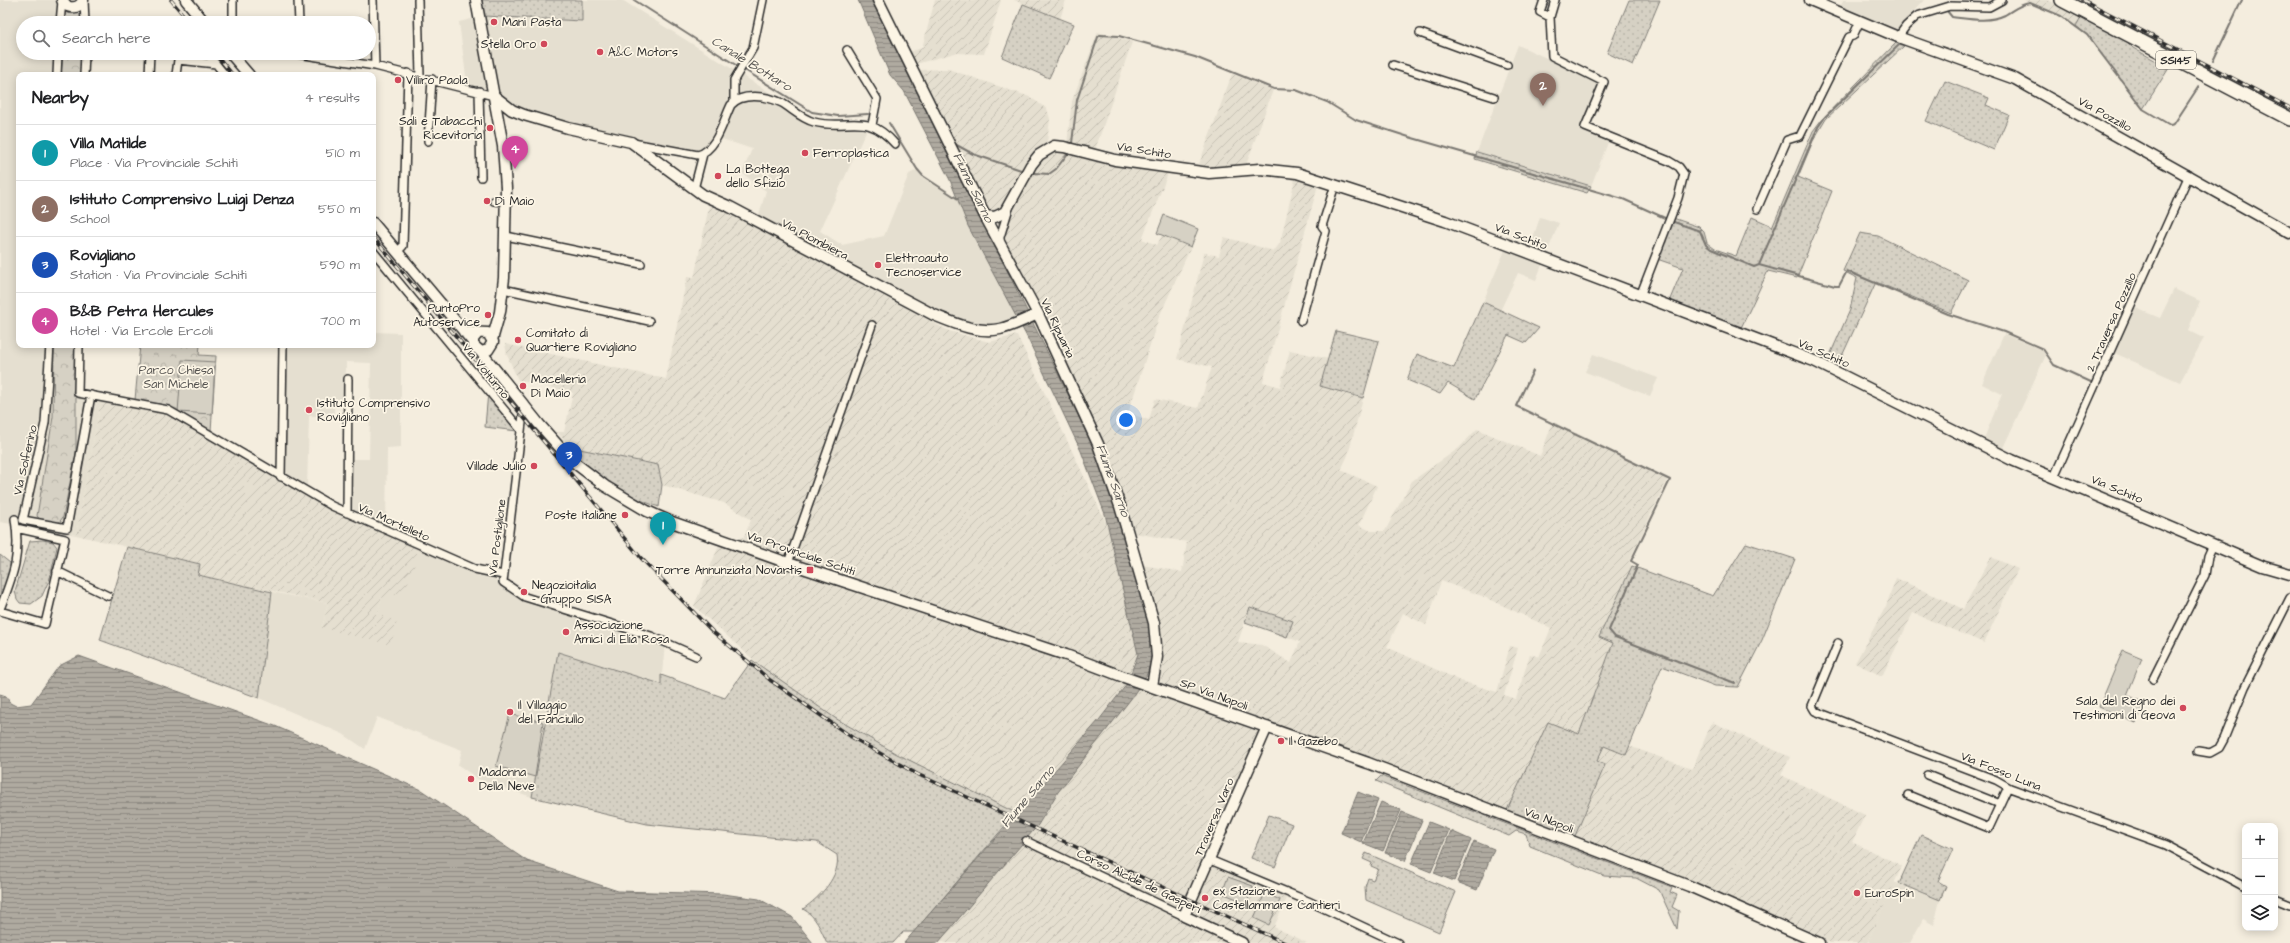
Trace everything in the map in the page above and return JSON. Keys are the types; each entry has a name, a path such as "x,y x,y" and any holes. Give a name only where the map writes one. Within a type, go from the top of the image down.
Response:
{"highway":[{"name":"SS145","path":"2062,0 2290,120"}],"street":[{"path":"62,1 67,6 74,8 80,5 84,0"},
{"path":"84,0 85,16"},
{"path":"186,0 199,16"},
{"path":"233,0 233,16"},
{"path":"298,0 299,16"},
{"path":"373,0 373,16"},
{"path":"418,0 420,76"},
{"name":"Via Provinciale Schiti","path":"476,0 503,146 506,202 503,289 496,324 488,347 491,364 524,406 576,463 605,486 647,511 669,521 788,563 1066,655 1152,686"},
{"path":"694,189 702,154 712,146 734,100 734,80 752,48 763,0"},
{"name":"Via Ripuaria","path":"878,0 984,216 1038,314 1098,444 1120,506 1154,623 1157,657 1152,686"},
{"path":"1544,0 1540,12 1550,16"},
{"path":"1555,0 1550,16 1552,56 1604,82 1585,127 1669,161 1679,167 1684,174 1670,220 1640,296"},
{"name":"Via Pozzillo","path":"1810,0 1898,37 2015,79 2189,175 2290,233"},
{"path":"1898,37 1906,26 1917,16 1950,6 1989,7 2002,0"},
{"path":"61,16 62,1"},
{"path":"1757,209 1787,140 1800,136 1848,37 1853,36 1860,21"},
{"path":"1420,33 1507,64"},
{"path":"847,50 877,99 872,126"},
{"path":"57,72 58,60"},
{"path":"84,72 85,60"},
{"path":"149,72 150,60"},
{"path":"176,72 178,60"},
{"path":"197,60 216,64"},
{"path":"213,60 223,72"},
{"path":"236,60 246,72"},
{"name":"Via Piombiera","path":"339,60 408,73 479,91 494,96 508,107 524,115 568,128 631,142 698,155 702,154"},
{"path":"375,60 375,66"},
{"path":"1393,65 1494,97"},
{"path":"397,252 403,246 408,73"},
{"path":"428,141 432,79"},
{"path":"479,91 481,177"},
{"path":"734,100 746,96 776,101 814,122 838,124 863,122 889,136 895,144"},
{"name":"Via Piombiera","path":"631,142 694,189 934,316 958,325 986,330 1000,329 1038,314"},
{"name":"Via Schito","path":"1010,206 1031,164 1039,155 1054,146 1064,147 1115,160 1209,173 1260,169 1297,173 1445,221 1814,361 2012,460 2262,566 2290,574"},
{"name":"2 Traversa Pozzillo","path":"2054,477 2189,175"},
{"path":"1301,321 1326,232 1322,226 1335,185"},
{"path":"494,201 506,202"},
{"path":"984,216 1000,216 1010,206"},
{"path":"1001,246 1000,237 1010,206"},
{"path":"376,227 464,332 473,342 475,348 488,347 488,333 464,332"},
{"path":"506,236 641,264"},
{"name":"Via Volturno","path":"376,255 521,430"},
{"path":"503,289 649,321"},
{"path":"473,342 481,332 496,324"},
{"path":"788,563 872,324"},
{"name":"Via Solferino","path":"50,348 45,423 23,520 67,528 91,395"},
{"name":"Via Mortelleto","path":"79,348 78,393 168,410 210,433 280,477 347,513 475,569 503,574"},
{"path":"280,477 282,348"},
{"path":"347,513 348,379"},
{"name":"Via Postiglione","path":"524,406 503,574 503,582 505,585 525,597 651,636 696,656"},
{"path":"15,519 16,568 0,610 45,624 64,539 16,528"},
{"path":"2153,679 2205,575 2206,561 2213,544"},
{"path":"57,571 108,596"},
{"path":"2198,751 2210,753 2218,748 2224,740 2245,687 2290,598"},
{"name":"Via Fosso Luna","path":"1838,643 1812,706 1815,711 1996,780 2008,787 2166,845 2242,885"},
{"name":"SP Via Napoli","path":"1152,686 1267,727"},
{"name":"Traversa Varo","path":"1184,916 1210,860 1267,727"},
{"name":"Via Napoli","path":"1267,727 1368,763 1689,886 1819,943"},
{"path":"1927,775 2000,804"},
{"path":"1908,795 1989,828 2008,787"},
{"name":"Corso Alcide de Gasperi","path":"1026,841 1242,943"},
{"path":"1210,860 1308,901 1398,943"},
{"path":"2278,900 2290,905"}],"shaded area":[{"path":"0,0 82,0 82,16 16,16 16,60 81,60 81,72 16,72 16,348 76,348 75,393 101,400 76,535 0,522"},
{"path":"582,0 622,0 804,114 818,120 868,120 866,131 820,231 842,245 884,236 909,174 917,170 923,178 957,199 968,226 1017,316 999,324 983,326 956,320 927,309 758,218 766,191 742,173 752,149 719,138 704,150 693,151 629,138 521,109 488,91 467,84 459,22 484,16 582,21"},
{"name":"Fiume Sarno","path":"858,0 874,0 1092,443 1111,493 1149,622 1152,661 1146,676 1130,700 1058,792 1038,825 938,943 904,943 1099,720 1127,684 1138,654 1105,514 1081,451 1027,337 968,226 950,180 904,91 890,75"},
{"path":"935,0 1001,0 984,54 955,53 916,64 909,52 922,48"},
{"path":"1014,0 1066,0 1060,19"},
{"path":"1843,0 1924,0 1896,31 1840,8"},
{"path":"2024,0 2048,0 2081,17 2076,26 2061,16"},
{"path":"1098,32 1132,42 1095,150 1171,166 1142,239 1157,245 1162,235 1191,247 1159,317 1128,413 1149,420 1155,399 1198,408 1212,367 1177,359 1204,253 1219,256 1224,237 1274,251 1280,243 1295,179 1318,185 1263,382 1280,387 1290,350 1328,359 1321,386 1363,398 1348,455 1341,470 1377,486 1359,525 1371,531 1385,531 1412,481 1459,448 1477,429 1540,456 1553,422 1668,478 1629,561 1632,566 1599,637 1613,642 1579,735 1507,810 1605,765 1596,761 1604,746 1625,755 1629,746 1692,769 1712,722 1790,757 1781,775 1865,815 1852,842 1902,866 1867,943 1830,943 1564,835 1265,720 1206,861 1287,898 1274,927 1307,943 946,943 940,940 1038,825 1058,792 1139,686 1155,691 1161,682 1156,608 1142,565 1182,572 1187,542 1134,533 1113,474 1044,314 1004,246 1003,238 1012,212 1005,206 999,213 987,213 919,70 948,69 1030,97 1047,109 1050,119 1047,142 1067,144 1072,101","holes":["1441,581 1482,596 1551,628 1539,657 1530,654 1516,699 1504,695 1518,648 1510,646 1497,692 1461,681 1387,647 1403,613 1426,625","1250,607 1293,621 1287,637 1300,642 1291,663 1262,645 1238,642"]},
{"path":"1518,45 1599,82 1582,128 1609,140 1591,186 1477,152"},
{"path":"1232,74 1273,90 1245,168 1226,169 1198,167"},
{"path":"709,206 732,215 949,331 989,342 1017,335 1108,527 1121,574 1138,654 1127,684 1021,815 895,753 835,718 780,681 748,655 694,606 720,543 744,537 751,520 724,503 662,485 658,465 570,447 557,432 564,432 573,393 518,380 507,355 505,344 666,379 687,277 694,278"},
{"path":"1540,217 1559,223 1536,280 1518,273 1500,311 1483,302 1506,248 1527,256"},
{"path":"2174,289 2200,301 2188,330 2204,338 2180,382 2112,352 2133,307 2160,318"},
{"name":"Istituto Comprensivo Rovigliano","path":"376,332 401,333 401,447 387,448 386,533 350,511 351,459 369,459 371,363 346,362 345,405 334,405 334,416 309,416 307,489 283,475 285,348 376,348"},
{"path":"2004,334 2042,350 2046,355 2002,450 1983,441 2002,394 1982,384"},
{"path":"1593,354 1658,378 1650,396 1585,372"},
{"path":"101,400 160,411 172,416 336,511 421,548 404,593 381,598 378,614 397,621 391,645 322,628 328,603 197,575 200,564 76,535"},
{"path":"421,548 489,575 521,597 608,624 665,644 661,684 558,652 532,797 480,780 458,765 462,750 377,717 365,749 343,734 259,698 272,592 328,603 322,628 378,614 381,598"},
{"path":"1991,557 2018,569 1984,643 1913,613 1882,676 1855,663 1886,606 1896,578 1963,609"},
{"path":"79,656 275,726 421,790 527,861 618,891 723,894 759,899 792,917 813,943 0,943 0,694 6,696 10,703 16,706 31,704 59,666"},
{"path":"1358,792 1378,800 1361,842 1341,833"},
{"path":"1381,802 1401,810 1383,851 1363,843"},
{"path":"1402,812 1422,820 1405,861 1385,853"},
{"path":"1429,822 1449,830 1431,872 1411,864"},
{"path":"1451,831 1471,840 1454,881 1434,873"},
{"path":"1474,841 1494,849 1477,890 1457,882"},
{"path":"1894,882 1940,900 1934,925 1923,919 1910,943 1871,943 1868,941"}],"green space":[{"path":"480,0 582,0 582,21 484,16"},
{"path":"1629,0 1660,0 1633,65 1607,53"},
{"path":"1023,4 1074,24 1049,78 1002,57"},
{"path":"80,5 83,16 60,16 60,7"},
{"path":"2081,17 2122,37 2133,48 2169,68 2143,109 2087,35 2076,26"},
{"path":"1896,43 1904,46 1826,119 1813,141 1798,177 1832,191 1797,278 1768,271 1740,330 1668,304 1683,268 1657,259 1673,218 1699,227 1704,232 1707,243 1715,249 1736,256 1752,217 1770,225 1772,228 1813,131 1822,119"},
{"path":"62,60 81,60 81,72 61,72"},
{"path":"1945,81 1989,98 1986,105 2009,115 1994,150 1926,121"},
{"path":"1477,152 1591,186 1587,193 1475,159"},
{"path":"1164,215 1198,229 1191,247 1157,233"},
{"path":"1860,233 1878,236 1968,280 1951,313 1876,282 1836,369 1826,364 1850,310 1857,278 1843,271"},
{"path":"1483,302 1539,328 1526,343 1508,335 1475,399 1448,383 1440,394 1407,380 1417,354 1454,368"},
{"path":"1336,331 1379,341 1363,398 1320,386"},
{"path":"54,348 76,348 76,453 63,517 58,524 42,522 37,516 53,417"},
{"name":"Parco Chiesa San Michele","path":"140,348 200,348 199,355 216,356 211,431 166,408 135,400"},
{"path":"182,360 215,362 212,414 178,412"},
{"path":"488,392 517,431 485,427"},
{"path":"565,446 658,465 662,485 659,507 621,490 586,466"},
{"path":"43,540 53,542 57,547 50,578 42,596 31,604 20,603 17,599 15,591 30,541"},
{"path":"1746,543 1795,559 1762,640 1738,687 1715,686 1662,666 1626,755 1604,746 1597,761 1605,765 1575,836 1507,810 1548,722 1579,734 1613,643 1599,637 1632,566 1713,596"},
{"path":"127,547 200,564 198,575 272,592 259,698 100,640"},
{"path":"0,555 10,563 10,572 5,590 0,597"},
{"path":"1250,607 1293,621 1287,637 1245,622"},
{"path":"2123,650 2142,658 2127,695 2145,703 2136,723 2099,707"},
{"path":"558,652 661,684 661,675 725,698 752,660 835,718 895,753 1016,813 914,932 903,932 893,943 827,943 815,919 803,909 822,892 836,871 837,855 817,842 647,824 532,797"},
{"path":"510,714 543,722 535,777 496,766"},
{"path":"1381,776 1672,887 1670,892 1677,895 1672,907 1679,911 1677,929 1659,890 1636,878 1604,876 1530,846 1526,834 1516,831 1509,836 1376,781"},
{"path":"1269,815 1292,824 1275,867 1251,858"},
{"path":"1921,835 1953,849 1938,881 1946,886 1940,900 1899,883"},
{"path":"1366,853 1456,892 1439,932 1366,900 1365,887 1368,878 1373,880 1378,869 1371,866 1372,863 1363,859"},
{"path":"1228,877 1253,886 1247,903 1222,893"},
{"path":"1265,893 1280,900 1269,925 1254,918"}],"waterway":[{"name":"Canale Bottaro","path":"634,0 739,67"},
{"path":"2213,61 2242,0"},
{"path":"1947,11 1952,17 1986,20 2005,15 2020,6 2030,3 2061,16 2087,35 2143,109 2170,125 2174,124 2199,86"},
{"path":"1072,143 1077,100 1098,37 1100,35 1119,36 1195,57 1274,89 1296,90 1327,102 1356,120 1409,137 1623,199 1667,219"},
{"path":"1671,221 1700,231 1706,245 1711,249 1754,267 1759,265 1818,127 1825,117 1901,43"},
{"name":"Canale Bottaro","path":"743,69 812,112 838,116 868,114"},
{"name":"Canale Bottaro","path":"889,123 917,169 923,176 958,199"},
{"path":"953,143 973,154 1024,171"},
{"path":"1034,173 1049,174 1056,169 1069,152"},
{"path":"1759,265 1835,286 1839,286 1847,271 1948,314 2004,332 2043,349 2054,365 2093,383"},
{"path":"1533,371 1516,406 1670,480 1631,561 1638,565 1609,630 1615,637 1735,683"}],"railway":[{"path":"171,0 184,16"},
{"path":"2083,0 2290,108"},
{"path":"221,60 231,72"},
{"path":"376,241 641,558 712,631 770,680 853,738 917,774 1285,943"}],"place":[{"name":"Mani Pasta","path":"494,22"},
{"name":"Stella Oro","path":"544,44"},
{"name":"A&C Motors","path":"600,52"},
{"name":"Villiro Paola","path":"398,80"},
{"name":"Istituto Comprensivo Luigi Denza","path":"1543,106"},
{"name":"Sali e Tabacchi Ricevitoria","path":"490,128"},
{"name":"Ferroplastica","path":"805,153"},
{"name":"B&B Petra Hercules","path":"515,169"},
{"name":"La Bottega dello Sfizio","path":"718,176"},
{"name":"Di Maio","path":"487,201"},
{"name":"Elettroauto Tecnoservice","path":"878,265"},
{"name":"PuntoPro Autoservice","path":"488,315"},
{"name":"Comitato di Quartiere Rovigliano","path":"518,340"},
{"name":"Macelleria Di Maio","path":"523,386"},
{"name":"Istituto Comprensivo Rovigliano","path":"309,410"},
{"name":"Villade Julio","path":"534,466"},
{"name":"Rovigliano","path":"569,475"},
{"name":"Poste Italiane","path":"625,515"},
{"name":"Villa Matilde","path":"663,545"},
{"name":"Torre Annunziata Novartis","path":"810,570"},
{"name":"Negozioitalia - Gruppo SISA","path":"524,592"},
{"name":"Associazione Amici di Elia Rosa","path":"566,632"},
{"name":"Sala del Regno dei Testimoni di Geova","path":"2183,708"},
{"name":"Il Villaggio del Fanciullo","path":"510,712"},
{"name":"Il Gazebo","path":"1281,741"},
{"name":"Madonna Della Neve","path":"471,779"},
{"name":"EuroSpin","path":"1857,893"},
{"name":"ex Stazione Castellammare Cantieri","path":"1205,898"}]}
